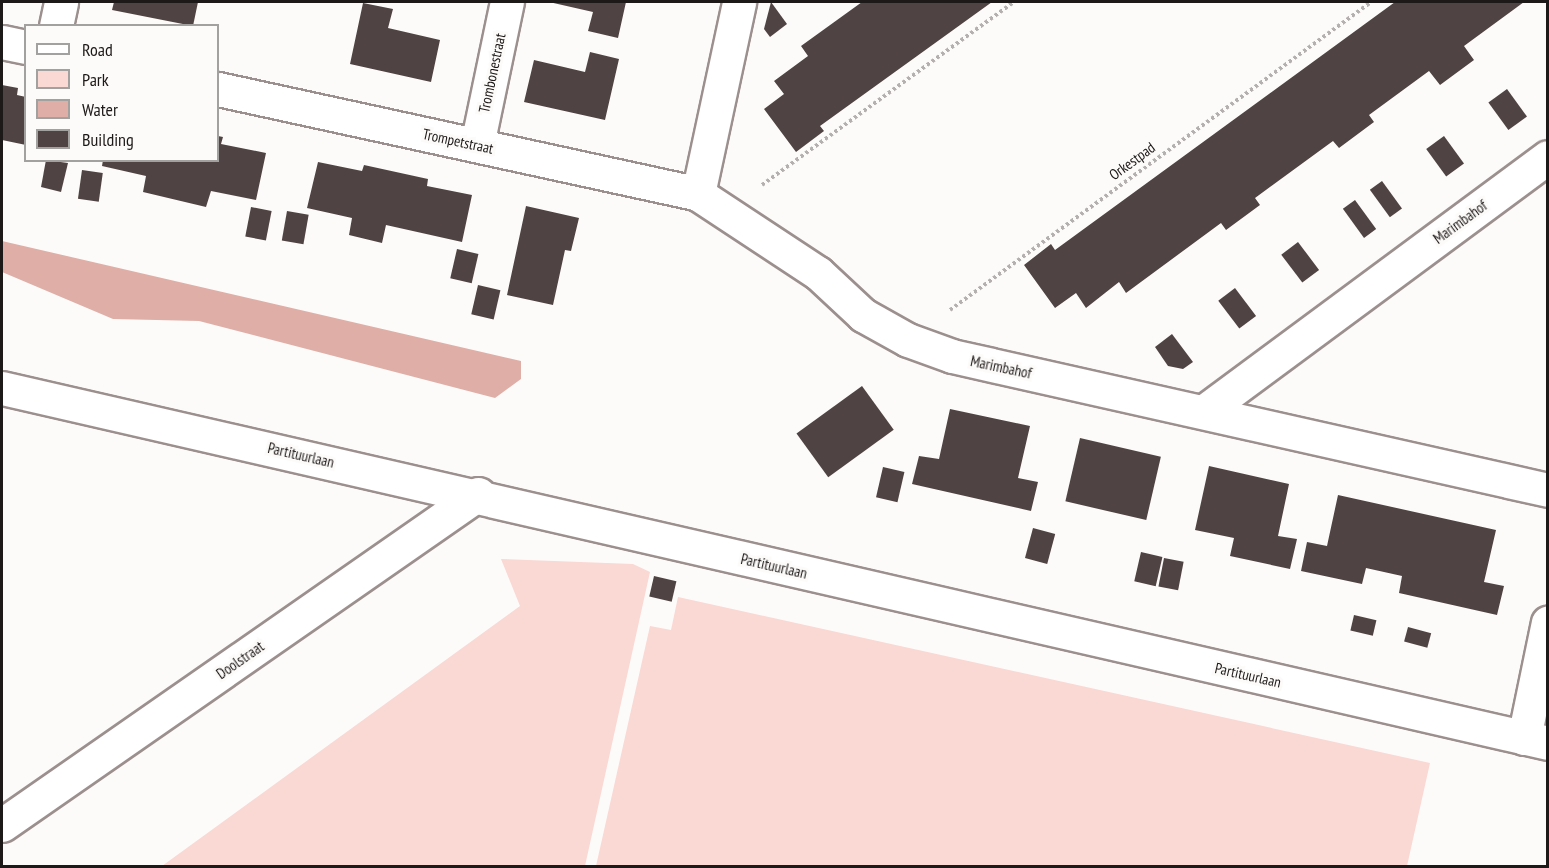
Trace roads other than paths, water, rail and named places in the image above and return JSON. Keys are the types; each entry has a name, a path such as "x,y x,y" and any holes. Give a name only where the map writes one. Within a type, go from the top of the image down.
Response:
{"street":[{"path":"56,24 61,2"},
{"name":"Trombonestraat","path":"477,146 507,2"},
{"path":"698,194 739,2"},
{"path":"2,42 24,47"},
{"name":"Trompetstraat","path":"219,89 698,194 818,273"},
{"name":"Marimbahof","path":"1206,410 1545,164"},
{"name":"Marimbahof","path":"818,273 863,315 908,340 952,356 1206,410 1548,490"},
{"name":"Partituurlaan","path":"2,388 478,494 603,527 1536,740"},
{"name":"Doolstraat","path":"2,825 478,494"},
{"path":"1536,740 1548,622"}],"water":[{"path":"2,241 521,361 521,379 495,398 199,321 113,319 2,272"}]}
